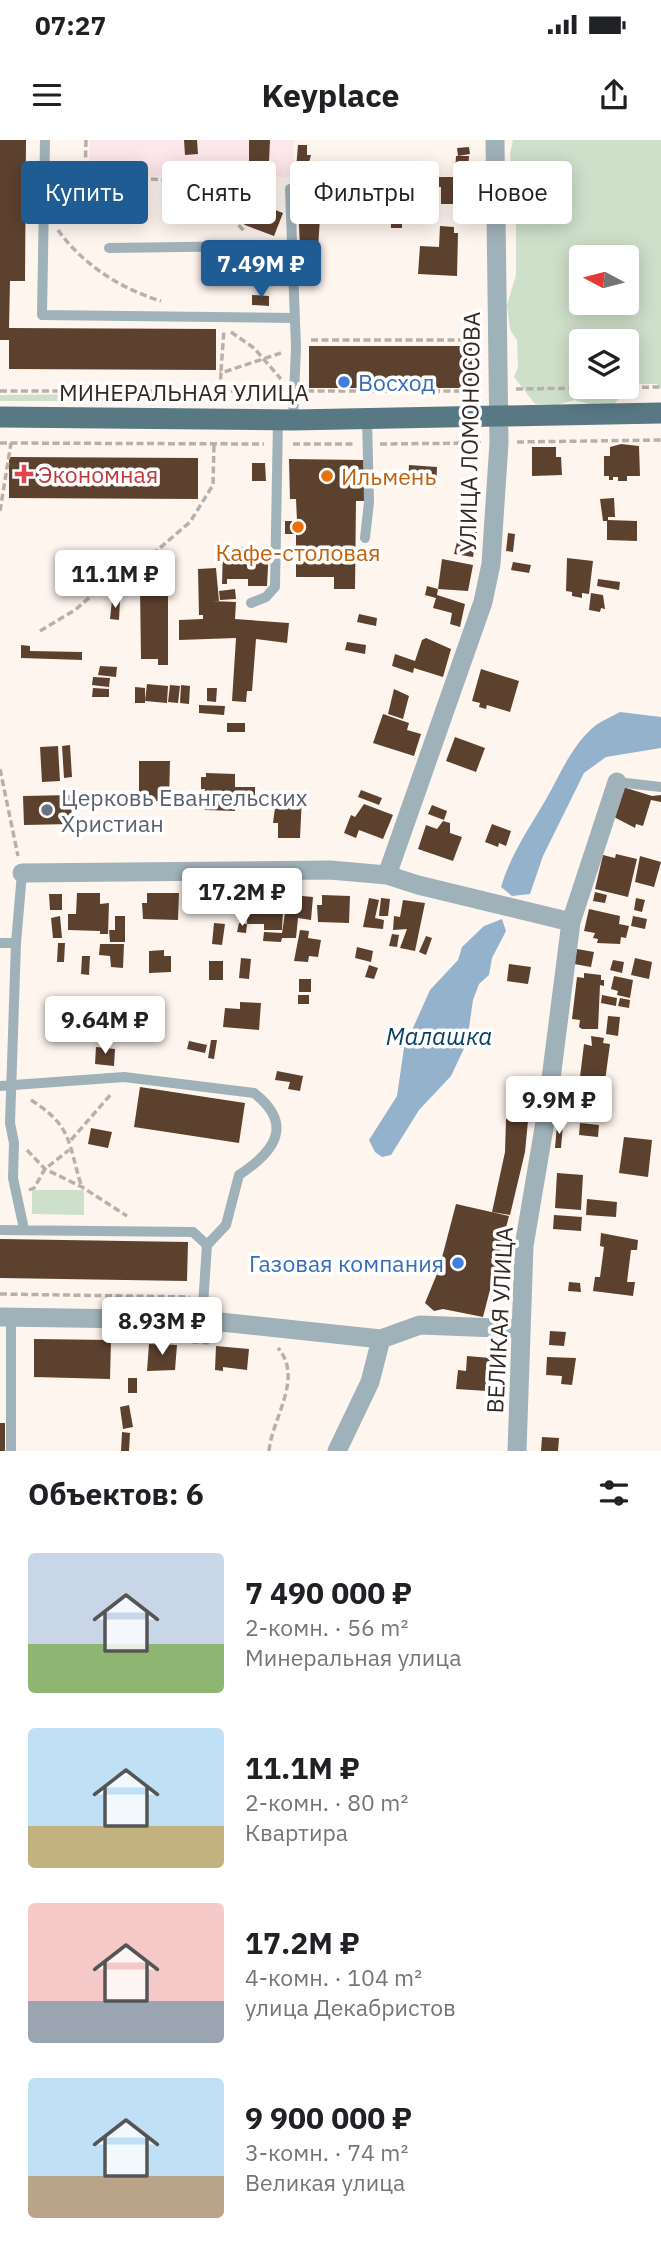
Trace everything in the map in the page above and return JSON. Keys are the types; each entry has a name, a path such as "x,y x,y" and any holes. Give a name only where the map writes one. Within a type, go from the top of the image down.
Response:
{"main road":[{"name":"МИНЕРАЛЬНАЯ УЛИЦА","path":"0,417 286,420 661,413"}],"street":[{"name":"УЛИЦА ЛОМОНОСОВА","path":"387,875 483,601 491,564 499,443 495,140"},
{"name":"ВЕЛИКАЯ УЛИЦА","path":"517,1451 524,1246 547,1110 571,922 617,782"},
{"path":"22,873 330,870 387,875 418,886 571,922"},
{"path":"6,1317 202,1320 381,1339 420,1325 520,1329"},
{"path":"337,1451 370,1382 381,1339"}],"lane":[{"path":"45,140 45,161"},
{"path":"44,224 42,315 293,318"},
{"path":"251,603 266,597 275,587 278,444 293,391 296,346 291,224"},
{"path":"109,248 261,246 291,257"},
{"path":"365,538 369,502 367,419"},
{"path":"617,782 661,787"},
{"path":"22,873 5,1086 13,1137 16,1194 24,1229"},
{"path":"0,943 16,943"},
{"path":"5,1086 124,1077 254,1093 268,1104 275,1119 276,1142 265,1158 239,1175 226,1225 207,1245 202,1320"},
{"path":"0,1110 10,1123"},
{"path":"0,1230 193,1232 207,1245"},
{"path":"6,1317 12,1451"}],"path":[{"path":"86,140 85,179 159,178 196,186 218,198 234,222 261,246"},
{"path":"54,224 72,251 130,292 162,301 194,317"},
{"path":"220,390 225,328 254,348 293,391"},
{"path":"221,373 312,339 465,340"},
{"path":"0,391 661,387"},
{"path":"0,443 368,444 661,440"},
{"path":"0,512 11,443"},
{"path":"40,631 75,610 106,583 140,565 190,522 213,485 214,443"},
{"path":"0,462 7,458"},
{"path":"0,769 7,816 22,873"},
{"path":"70,1141 124,1077"},
{"path":"5,1086 49,1111 61,1122 70,1141 69,1150 82,1186"},
{"path":"13,1137 45,1169 82,1186 129,1217 141,1231"},
{"path":"16,1194 34,1188 45,1169 69,1150"},
{"path":"0,1294 203,1297"},
{"path":"172,1341 224,1343"},
{"path":"264,1346 278,1347 289,1364 281,1417 270,1451"}],"shaded area":[{"path":"90,140 294,140 290,177 276,177 276,161 162,161 162,176 148,176 148,161 89,161"}],"green space":[{"path":"513,140 661,140 661,389 657,384 639,384 639,329 569,329 569,399 618,399 614,404 600,407 575,400 557,405 535,404 514,377 518,367 517,340 510,330 507,305 516,275 516,224 572,224 572,161 511,161"},
{"path":"106,394 105,401 0,401 0,395"},
{"path":"32,1190 84,1190 84,1215 32,1214"}],"water":[{"path":"620,712 661,717 661,748 606,757 584,773 543,856 530,894 512,896 501,887 505,875 520,842 567,760 580,741 599,723"},
{"name":"Малашка","path":"502,919 506,931 492,958 489,975 479,984 473,1000 467,1042 451,1076 419,1110 391,1155 382,1157 375,1152 369,1140 397,1096 404,1048 430,990 458,960 462,947 484,926"}],"building":[{"path":"0,140 26,140 26,161 21,161 21,224 25,224 25,281 10,281 9,328 216,329 216,370 9,369 9,340 0,340"},
{"path":"184,140 197,140 198,154 185,155"},
{"path":"249,140 270,140 269,161 249,161"},
{"path":"298,145 307,145 307,155 311,155 309,161 297,161"},
{"path":"469,147 470,154 458,156 457,148"},
{"path":"456,156 469,156 469,161 456,161"},
{"path":"439,177 453,177 453,204 441,204"},
{"path":"276,210 283,213 274,236 245,225 276,224"},
{"path":"299,224 320,224 318,248 300,248"},
{"path":"391,224 402,224 402,228 391,228"},
{"path":"440,226 454,227 454,233 458,233 457,276 418,274 420,246 439,247"},
{"path":"318,249 319,258 312,259 320,259 320,268 306,268 306,258 300,259 300,250"},
{"path":"252,295 269,296 269,306 252,305"},
{"path":"309,346 472,346 472,388 309,388"},
{"path":"621,444 639,446 640,476 627,476 627,481 618,481 618,477 609,480 609,476 604,476 604,456 610,456 610,447"},
{"path":"532,447 556,447 556,457 561,457 562,475 532,476"},
{"path":"9,457 198,458 198,499 9,498"},
{"path":"289,459 364,460 364,501 356,501 355,589 334,589 334,577 296,577 296,534 285,534 285,521 297,521 296,499 290,499"},
{"path":"252,463 265,463 266,481 252,481"},
{"path":"409,465 437,467 436,488 408,487"},
{"path":"614,498 615,517 608,517 608,520 637,521 637,541 607,540 607,521 603,521 600,499"},
{"path":"460,530 477,532 473,557 454,554"},
{"path":"508,533 515,534 513,552 506,551"},
{"path":"223,547 269,548 267,586 248,586 248,579 227,579 227,584 222,584"},
{"path":"567,558 593,561 589,594 582,593 582,598 572,596 572,592 566,591"},
{"path":"442,559 473,565 468,591 438,589"},
{"path":"513,562 531,565 529,573 511,570"},
{"path":"216,568 219,601 212,601 236,602 235,619 289,623 287,643 256,639 252,691 247,691 246,702 232,701 236,638 179,640 179,620 203,619 203,615 199,615 198,569"},
{"path":"598,579 620,582 619,590 597,586"},
{"path":"427,586 438,589 437,595 465,604 460,627 450,624 452,613 433,608 436,598 425,595"},
{"path":"140,587 168,587 168,665 158,665 158,659 141,659"},
{"path":"235,589 236,599 220,600 219,591"},
{"path":"591,593 603,595 605,609 601,608 600,612 589,610"},
{"path":"112,600 120,600 119,620 110,619"},
{"path":"359,614 377,618 376,626 357,622"},
{"path":"426,638 451,649 443,677 414,668 413,673 392,666 395,654 415,661 422,640"},
{"path":"347,642 366,645 365,654 345,650"},
{"path":"21,645 30,646 30,651 82,652 82,660 21,658"},
{"path":"100,666 117,667 116,677 98,675"},
{"path":"481,669 519,681 510,712 487,705 486,709 479,707 480,703 472,701"},
{"path":"93,677 110,678 109,687 92,685"},
{"path":"147,684 168,686 167,703 145,701"},
{"path":"170,685 180,686 178,703 168,702"},
{"path":"181,685 190,686 189,704 180,703"},
{"path":"135,687 145,688 145,703 135,703"},
{"path":"93,688 109,689 109,697 92,697"},
{"path":"207,688 217,688 216,702 207,701"},
{"path":"394,689 409,696 403,719 388,714"},
{"path":"199,705 225,706 224,715 199,713"},
{"path":"383,714 409,723 407,730 421,734 414,756 373,743"},
{"path":"227,723 245,723 245,732 227,732"},
{"path":"455,737 485,748 476,772 446,761"},
{"path":"70,745 72,777 64,778 62,746"},
{"path":"58,746 60,781 42,782 40,747"},
{"path":"139,761 170,761 169,801 139,801"},
{"path":"206,773 235,774 235,787 255,787 255,801 235,801 235,811 205,810 205,789 201,789 201,777 206,777"},
{"path":"623,787 652,796 661,795 661,802 651,800 643,826 636,824 635,828 614,817"},
{"path":"361,790 382,798 379,805 358,797"},
{"name":"Церковь Евангельских Христиан","path":"71,795 72,824 24,825 23,796"},
{"path":"281,795 302,796 300,838 278,838 278,823 273,823 275,808 281,808"},
{"path":"364,804 393,815 383,839 359,830 356,838 344,833 351,815 355,817"},
{"path":"432,805 447,811 444,820 428,814"},
{"path":"443,821 450,823 450,833 462,837 453,861 418,849 426,825 437,829"},
{"path":"492,824 511,831 506,846 499,843 498,847 485,842"},
{"path":"616,854 637,859 628,897 595,889 603,855 615,858"},
{"path":"640,856 661,862 654,887 635,882"},
{"path":"595,892 607,895 605,903 593,901"},
{"path":"77,893 100,893 100,904 109,903 108,934 100,934 100,931 68,930 68,914 76,914"},
{"path":"147,893 179,893 178,920 143,919 142,903 147,903"},
{"path":"248,893 277,894 276,910 283,910 282,930 264,930 264,924 247,924"},
{"path":"49,894 62,894 62,910 50,910"},
{"path":"211,894 230,895 229,913 210,912"},
{"path":"322,895 350,896 349,923 318,922 317,905 322,905"},
{"path":"302,896 313,897 311,920 298,918 296,938 282,938 281,942 263,941 264,932 282,933 285,913 289,913 289,907 301,906"},
{"path":"369,898 379,900 375,918 384,920 383,929 363,927"},
{"path":"381,898 390,899 388,916 379,916"},
{"path":"636,898 645,900 642,912 634,910"},
{"path":"403,900 425,903 415,951 400,948 407,929 393,930 394,916 400,917"},
{"path":"589,909 620,916 619,924 629,926 626,938 621,937 620,944 597,943 598,939 593,938 595,933 584,931"},
{"path":"60,916 62,938 53,938 51,918"},
{"path":"115,916 125,916 125,942 110,942 109,930 115,930"},
{"path":"633,916 647,919 645,929 631,926"},
{"path":"214,923 225,924 222,945 212,944"},
{"path":"239,923 247,924 246,933 237,932"},
{"path":"300,930 309,931 308,938 321,940 318,957 309,956 308,962 294,961"},
{"path":"392,934 399,935 397,947 389,946"},
{"path":"426,936 432,938 426,955 419,952"},
{"path":"58,943 65,943 64,962 57,962"},
{"path":"100,944 124,944 123,968 111,967 110,956 99,955"},
{"path":"357,947 373,951 371,962 355,958"},
{"path":"577,949 594,952 591,967 574,964"},
{"path":"164,950 164,956 171,956 171,972 149,973 149,951"},
{"path":"82,956 90,956 89,975 81,974"},
{"path":"241,958 251,959 249,979 239,978"},
{"path":"635,958 652,962 649,979 631,975"},
{"path":"613,960 624,962 622,973 610,970"},
{"path":"209,961 223,961 223,980 209,980"},
{"path":"509,964 531,967 528,984 507,981"},
{"path":"369,965 378,968 374,979 365,977"},
{"path":"584,973 601,975 601,980 604,980 604,986 600,985 598,1029 582,1029 579,1027 580,1020 572,1019 577,977 584,978"},
{"path":"614,976 633,980 630,998 617,995 618,991 611,989"},
{"path":"299,979 311,979 311,992 299,992"},
{"path":"298,995 309,995 309,1004 298,1004"},
{"path":"602,995 617,998 616,1006 601,1003"},
{"path":"620,998 630,1000 629,1008 618,1006"},
{"path":"240,1002 261,1003 259,1030 223,1027 225,1008 240,1009"},
{"path":"608,1016 620,1017 618,1036 606,1034"},
{"path":"591,1036 604,1038 603,1043 610,1044 605,1081 580,1077 584,1044 592,1046"},
{"path":"211,1040 217,1040 214,1059 208,1058"},
{"path":"189,1041 207,1045 205,1053 187,1049"},
{"path":"96,1047 115,1049 114,1066 95,1064"},
{"path":"277,1071 303,1076 300,1091 288,1089 290,1082 275,1080"},
{"path":"587,1080 605,1082 604,1089 587,1089"},
{"path":"140,1087 245,1103 239,1143 134,1127"},
{"path":"588,1100 597,1100 597,1113 606,1113 606,1122 581,1122 581,1113 588,1113"},
{"path":"506,1119 528,1121 525,1152 510,1215 492,1212 505,1152"},
{"path":"580,1123 599,1125 598,1137 579,1135"},
{"path":"557,1125 563,1125 561,1148 555,1148"},
{"path":"91,1128 112,1132 108,1148 88,1144"},
{"path":"624,1137 652,1140 648,1177 619,1173"},
{"path":"557,1173 583,1175 581,1210 555,1208"},
{"path":"587,1199 617,1202 616,1217 586,1215"},
{"path":"456,1204 509,1216 483,1317 443,1309 434,1311 425,1303 439,1269"},
{"path":"554,1215 582,1217 581,1231 553,1229"},
{"path":"601,1233 638,1240 637,1250 631,1250 627,1282 635,1282 633,1296 593,1291 595,1277 600,1277 604,1247 600,1246"},
{"path":"0,1239 188,1242 187,1281 0,1278"},
{"path":"569,1282 580,1283 581,1292 568,1291"},
{"path":"550,1331 566,1332 564,1346 549,1345"},
{"path":"34,1339 111,1340 110,1379 34,1377"},
{"path":"149,1344 177,1345 175,1370 147,1371"},
{"path":"216,1346 249,1349 247,1370 223,1367 223,1371 215,1370"},
{"path":"467,1356 490,1358 487,1391 456,1389 458,1370 466,1371"},
{"path":"547,1357 576,1358 572,1385 561,1384 562,1376 546,1375"},
{"path":"128,1378 137,1378 137,1393 128,1393"},
{"path":"129,1405 133,1427 123,1429 120,1407"},
{"path":"0,1423 5,1423 5,1451 0,1451"},
{"path":"122,1432 130,1433 129,1451 121,1451"},
{"path":"542,1437 559,1438 558,1451 541,1451"}],"place":[{"name":"Восход","path":"344,382"},
{"name":"Экономная","path":"24,474"},
{"name":"Ильмень","path":"327,476"},
{"name":"Кафе-столовая","path":"298,527"},
{"name":"Церковь Евангельских Христиан","path":"47,810"},
{"name":"Газовая компания","path":"458,1263"}]}
